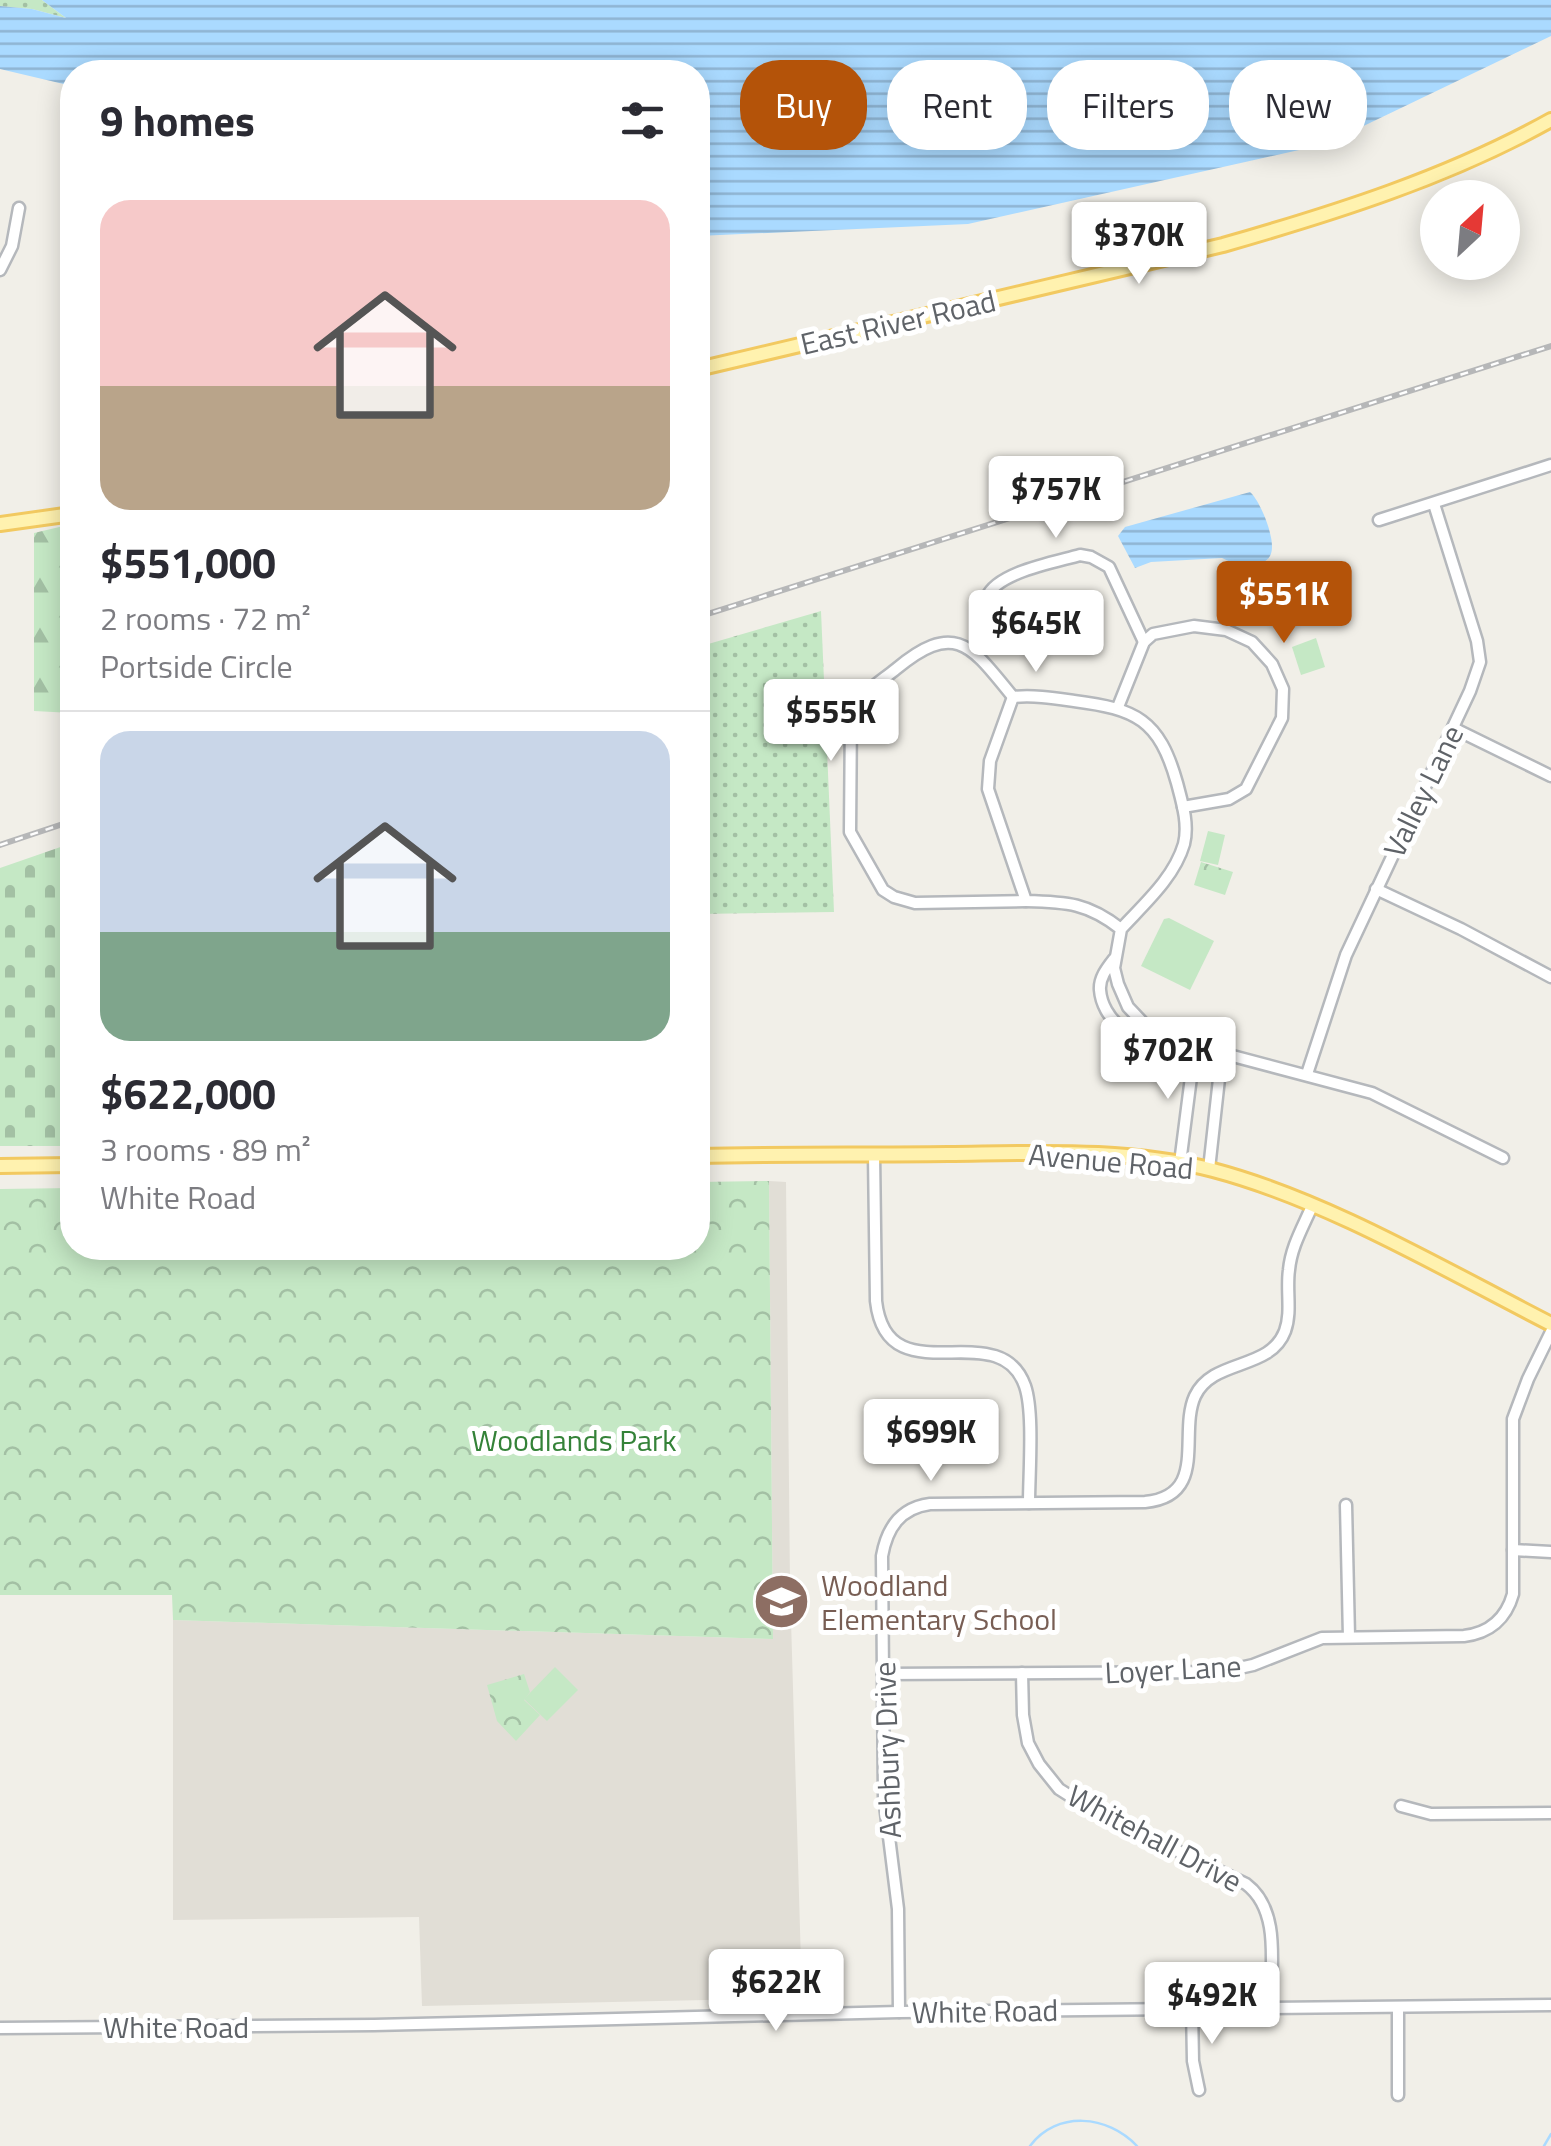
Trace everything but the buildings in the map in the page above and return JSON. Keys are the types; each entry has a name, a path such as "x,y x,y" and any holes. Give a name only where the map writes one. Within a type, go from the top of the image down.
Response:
{"main road":[{"name":"East River Road","path":"710,365 1290,226 1429,177 1551,120"},
{"path":"0,524 60,516"},
{"name":"Avenue Road","path":"710,1156 1086,1154 1180,1163 1209,1169 1312,1206 1551,1328"},
{"path":"0,1166 60,1165"}],"street":[{"path":"0,270 12,246 19,208"},
{"path":"1379,520 1551,465"},
{"name":"Valley Lane","path":"1307,1074 1334,984 1476,677 1480,657 1434,504"},
{"path":"976,652 987,597 993,587 1002,580 1080,555 1091,556 1109,567 1144,642"},
{"path":"1118,707 1144,642 1154,634 1194,626 1211,627 1243,636 1263,652 1283,689 1282,718 1246,789 1230,799 1184,807"},
{"path":"1013,698 976,652 953,644 927,646 855,704 851,712 850,832 883,890 894,898 915,903 1069,902 1100,912 1121,930"},
{"path":"1013,698 1032,695 1118,707 1144,722 1171,762 1184,807 1184,844 1162,884 1121,930 1114,958 1122,996 1140,1020 1159,1034 1195,1046 1372,1094 1502,1158"},
{"path":"1013,698 990,761 988,789 1026,901"},
{"path":"1453,728 1551,776"},
{"path":"1376,890 1551,977"},
{"path":"1114,958 1101,982 1102,999 1108,1010 1131,1035 1148,1038 1159,1034"},
{"path":"1180,1163 1195,1046"},
{"path":"1209,1169 1222,1052"},
{"path":"874,1155 876,1301 881,1324 892,1340 908,1349 921,1353 987,1353 1008,1363 1019,1374 1028,1403 1029,1503"},
{"name":"Ashbury Drive","path":"899,2012 898,1909 884,1797 882,1556 887,1536 907,1511 922,1505 1153,1501 1168,1495 1179,1485 1190,1458 1191,1410 1201,1386 1214,1375 1269,1352 1281,1339 1287,1323 1290,1258 1312,1206"},
{"name":"Loyer Lane","path":"883,1674 1220,1672 1253,1666 1322,1638 1464,1636 1486,1630 1504,1616 1511,1602 1514,1419 1551,1328"},
{"path":"1346,1505 1349,1637"},
{"path":"1513,1550 1551,1552"},
{"name":"Whitehall Drive","path":"1022,1673 1028,1742 1038,1764 1059,1788 1089,1808 1246,1884 1259,1896 1270,1920 1271,2008"},
{"path":"1401,1806 1431,1814 1551,1813"},
{"name":"White Road","path":"0,2028 1551,2005"},
{"path":"1192,2008 1193,2061 1199,2090"},
{"path":"1398,2008 1398,2095"}],"shaded area":[{"name":"Woodland Elementary School","path":"769,1181 786,1182 790,1585 802,1998 422,2006 419,1917 173,1920 173,1620 773,1639"}],"green space":[{"path":"0,0 42,0 66,18 0,6"},
{"path":"60,527 60,712 34,711 34,533"},
{"path":"821,611 834,912 710,914 710,643"},
{"path":"1316,638 1325,667 1301,675 1292,647"},
{"path":"1208,831 1225,835 1218,865 1200,861"},
{"path":"60,847 60,1146 0,1146 0,868"},
{"path":"1201,862 1233,872 1225,895 1194,885"},
{"path":"1164,919 1214,941 1190,990 1141,966"},
{"name":"Woodlands Park","path":"769,1181 773,1639 173,1620 172,1595 0,1595 0,1189 60,1188 60,1260 710,1260 710,1182"},
{"path":"555,1667 578,1690 547,1721 524,1699"},
{"path":"524,1674 530,1692 524,1700 540,1715 516,1741 497,1721 487,1685"}],"water":[{"path":"42,0 1551,0 1551,36 1367,124 1367,60 1229,60 1229,150 1299,150 968,224 710,235 710,60 60,60 60,83 0,69 0,6 66,18"},
{"path":"1250,492 1267,522 1272,550 1266,560 1248,570 1222,558 1151,562 1135,568 1118,536 1125,527"}],"waterway":[{"path":"1030,2146 1054,2126 1083,2121 1112,2128 1137,2146"},
{"path":"1544,2146 1551,2134"}],"railway":[{"path":"710,613 1551,346"},
{"path":"0,845 60,825"}],"place":[{"name":"Woodland Elementary School","path":"782,1602"}]}
